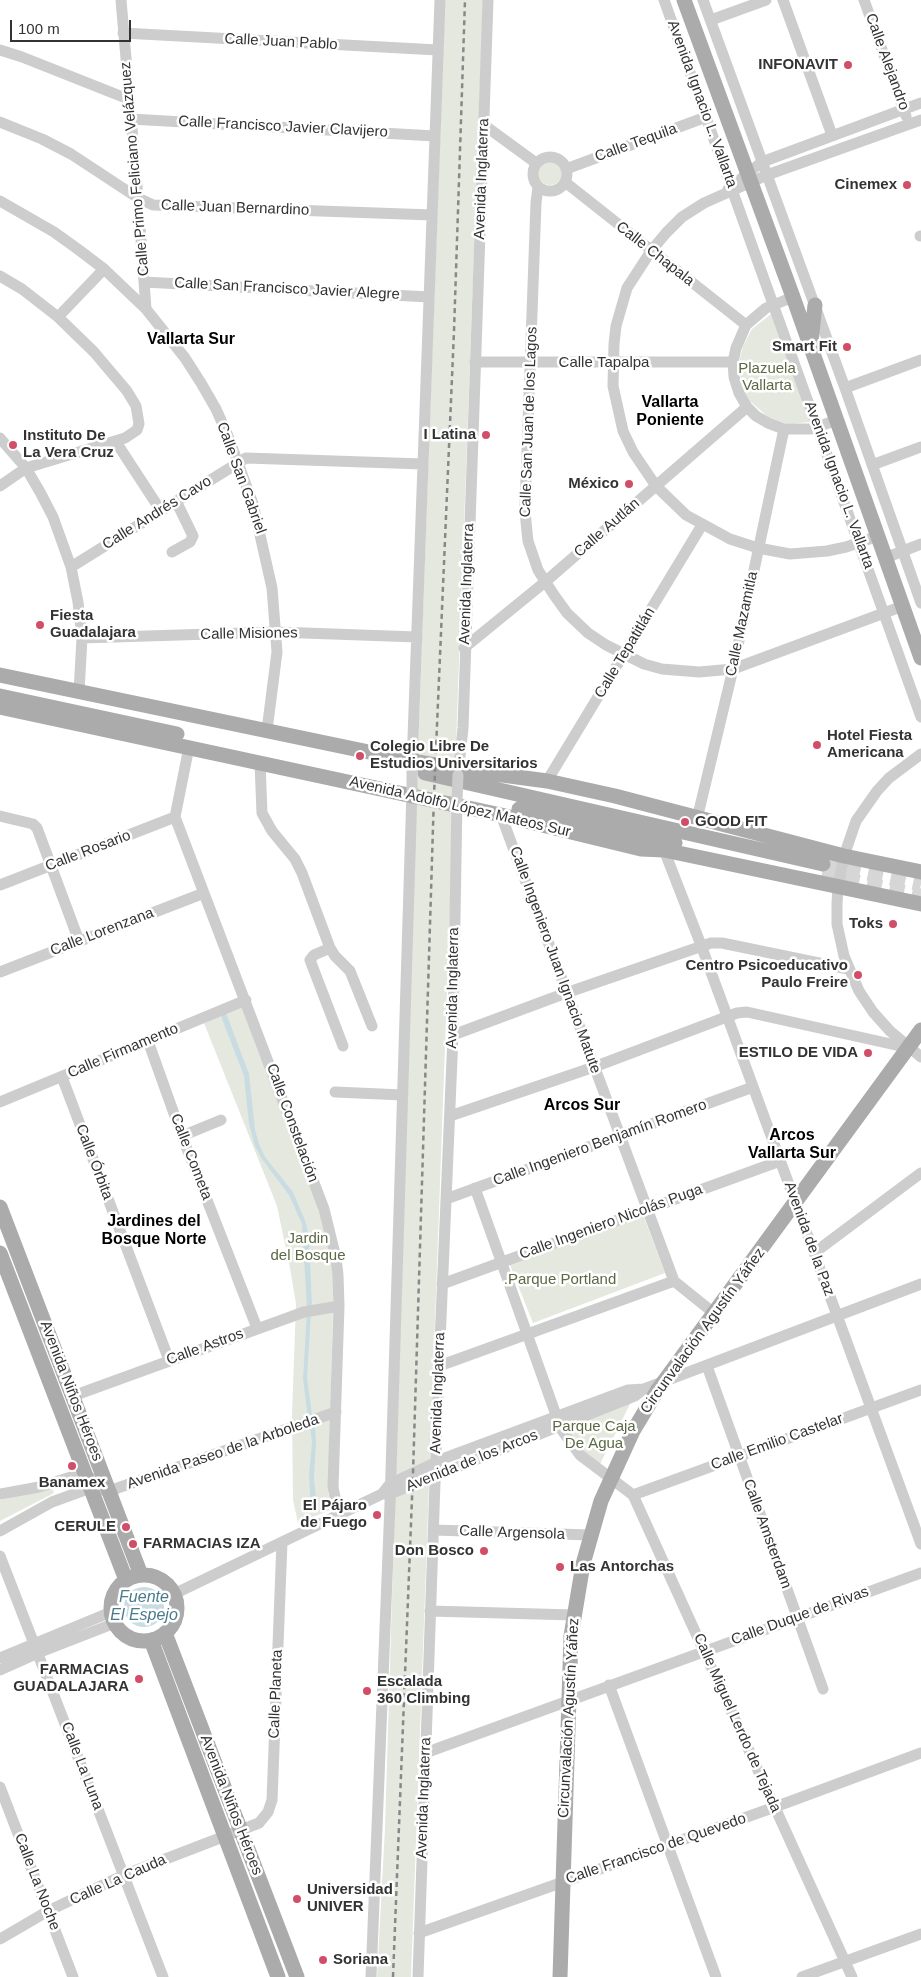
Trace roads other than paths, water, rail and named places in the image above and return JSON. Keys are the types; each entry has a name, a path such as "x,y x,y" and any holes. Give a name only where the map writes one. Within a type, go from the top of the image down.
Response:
{"main road":[{"name":"Avenida Ignacio L. Vallarta","path":"684,0 920,653"},
{"path":"810,346 815,305"},
{"path":"0,675 267,730 458,772 547,781 615,796 844,856 921,872"},
{"name":"Avenida Adolfo López Mateos Sur","path":"0,684 146,721 526,811 823,869 512,792 146,721 0,696"},
{"path":"100,696 146,721"},
{"name":"Avenida Adolfo López Mateos Sur","path":"0,707 260,763 412,793 641,849 664,850 921,904"},
{"path":"99,729 146,721"},
{"path":"512,792 615,796"},
{"path":"526,811 564,824 664,850"},
{"name":"Circunvalación Agustín Yáñez","path":"560,1977 568,1700 574,1615 578,1587 590,1536 610,1478 633,1431 664,1382 796,1203 915,1052 921,1030"},
{"name":"Avenida Niños Héroes","path":"0,1207 141,1575"},
{"name":"Avenida Niños Héroes","path":"0,1253 126,1580"},
{"path":"141,1575 154,1576 162,1580 174,1594 177,1611 171,1627 165,1633 151,1640 138,1640 128,1637 113,1618 112,1601 116,1591 126,1580 141,1575"},
{"name":"Avenida Niños Héroes","path":"165,1633 297,1977"},
{"name":"Avenida Niños Héroes","path":"151,1640 278,1977"}],"street":[{"name":"Calle Primo Feliciano Velázquez","path":"121,0 146,309"},
{"path":"371,1977 440,0"},
{"name":"Avenida Inglaterra","path":"418,1977 442,1284 453,1035 458,772 463,728 464,648 488,0"},
{"name":"Avenida Ignacio L. Vallarta","path":"664,0 706,117 729,190 773,304 921,717"},
{"path":"704,0 921,603"},
{"path":"711,20 766,0"},
{"path":"783,0 832,134"},
{"name":"Calle Alejandro","path":"864,0 909,125"},
{"name":"Calle Juan Pablo","path":"123,33 438,50"},
{"path":"0,50 128,99"},
{"path":"878,536 827,551 790,554 758,548 730,539 686,515 656,486 633,452 623,430 613,386 616,326 627,288 651,251 682,217 749,178 762,162 832,134 921,103"},
{"name":"Calle Tequila","path":"566,169 706,117"},
{"name":"Calle Francisco Javier Clavijero","path":"130,119 435,136"},
{"path":"749,178 767,175 921,120"},
{"name":"Calle Juan Bernardino","path":"0,122 42,139 71,154 138,198 153,205 432,215"},
{"path":"484,125 536,163"},
{"path":"545,157 556,157 564,164 566,169 565,182 558,190 553,191 543,190 538,187 532,173 536,163 545,157"},
{"name":"Calle Chapala","path":"565,182 746,325"},
{"name":"Calle San Juan de los Lagos","path":"538,187 525,514 531,549 545,582 567,613 588,633 624,655 644,664 681,672 733,670 903,606"},
{"name":"Calle San Gabriel","path":"0,200 54,232 104,270 146,309 167,334 201,383 228,436 253,504 272,588 276,632 274,681 267,730"},
{"path":"58,317 104,270"},
{"path":"0,276 58,317 100,359 127,390 136,406 139,417 136,430 116,442 26,468 0,486"},
{"name":"Calle San Francisco Javier Alegre","path":"144,282 429,297"},
{"path":"792,297 773,304 757,314 746,325 736,348 733,362 734,377 739,393 747,407 768,423 784,429 804,430 818,428 837,420"},
{"path":"845,388 921,360"},
{"name":"Calle Tapalpa","path":"475,362 733,362"},
{"name":"Calle Autlán","path":"464,648 545,582 747,407"},
{"name":"Calle Mazamitla","path":"697,819 733,670 784,429"},
{"path":"0,438 26,468 53,517 71,567 78,602 82,638 79,692"},
{"path":"116,442 161,511"},
{"path":"872,465 921,447"},
{"name":"Calle Andrés Cavo","path":"71,567 238,462 252,457 423,464"},
{"path":"172,552 190,542 193,536 176,502"},
{"name":"Calle Tepatitlán","path":"547,781 702,525"},
{"path":"885,558 921,544"},
{"name":"Calle Misiones","path":"82,638 276,632 417,638"},
{"path":"175,817 189,747"},
{"path":"915,1052 890,1031 873,1012 859,991 848,969 837,924 838,886 844,856 856,822 877,791 899,770 921,754"},
{"path":"260,763 262,813 272,831 296,860 332,952 350,971 372,1026"},
{"name":"Calle Ingeniero Juan Ignacio Matute","path":"501,815 674,1281"},
{"path":"0,816 33,824 37,828 79,941"},
{"name":"Calle Rosario","path":"0,885 175,817"},
{"name":"Calle Constelación","path":"175,817 324,1209 338,1275 339,1306 334,1487 335,1497 342,1513"},
{"name":"Avenida de la Paz","path":"664,850 728,1017 921,1544"},
{"name":"Calle Lorenzana","path":"0,972 204,893"},
{"path":"453,1035 701,945 722,943 848,969"},
{"path":"332,952 314,955 310,960 343,1046"},
{"name":"Calle Firmamento","path":"0,1102 246,1000"},
{"path":"450,1116 594,1067 737,1013 748,1012 915,1052"},
{"name":"Calle Cometa","path":"148,1041 182,1136 256,1328"},
{"name":"Calle Órbita","path":"62,1077 169,1360"},
{"name":"Calle Ingeniero Benjamín Romero","path":"446,1199 753,1087"},
{"path":"334,1092 402,1095"},
{"path":"182,1136 221,1120"},
{"name":"Calle Ingeniero Nicolás Puga","path":"442,1284 780,1161"},
{"path":"814,1253 921,1173"},
{"name":"Calle Miguel Lerdo de Tejada","path":"475,1188 558,1421 580,1455 633,1495 852,1977"},
{"path":"439,1366 674,1281 715,1314"},
{"name":"Avenida de los Arcos","path":"174,1594 436,1468 558,1421 628,1390 644,1389 664,1382 921,1284"},
{"name":"Calle Astros","path":"72,1396 256,1328 304,1312 339,1306"},
{"name":"Calle Amsterdam","path":"707,1366 822,1690"},
{"name":"Calle Emilio Castelar","path":"633,1495 921,1390"},
{"name":"Avenida Paseo de la Arboleda","path":"0,1494 40,1487 71,1477 89,1482 109,1491 336,1412"},
{"name":"Avenida Paseo de la Arboleda","path":"0,1531 89,1482"},
{"name":"Calle Argensola","path":"434,1530 590,1536"},
{"name":"Calle Planeta","path":"240,1830 259,1823 264,1818 272,1800 282,1542"},
{"name":"Calle La Luna","path":"0,1556 163,1977"},
{"name":"Calle Duque de Rivas","path":"426,1753 921,1573"},
{"path":"430,1611 574,1615"},
{"path":"0,1658 36,1648 113,1618"},
{"path":"0,1670 36,1648"},
{"path":"609,1685 716,1977"},
{"name":"Calle Francisco de Quevedo","path":"419,1933 775,1807 921,1753"},
{"name":"Calle La Noche","path":"0,1787 73,1977"},
{"name":"Calle La Cauda","path":"0,1938 48,1911 124,1875 240,1830"},
{"path":"802,1977 921,1934"}],"water":[{"path":"226,1013 249,1074 255,1130 259,1144 265,1157 293,1192 306,1223 309,1239 312,1307 307,1307 302,1224 289,1195 262,1159 255,1146 249,1124 244,1076 221,1016"},
{"path":"311,1311 307,1377 312,1415 308,1417 303,1379 307,1312"},
{"path":"312,1424 315,1425 314,1479 317,1507 311,1509 309,1476 312,1442 310,1426"},
{"name":"Fuente El Espejo","path":"144,1587 158,1593 164,1607 158,1621 144,1627 130,1621 124,1607 130,1593"}],"tunnel":[{"path":"823,864 921,884"},
{"path":"822,874 921,896"}],"railway":[{"path":"393,1977 413,1473 434,795 454,331 465,0"}],"place":[{"name":"INFONAVIT","path":"848,65"},
{"name":"Cinemex","path":"907,185"},
{"name":"Smart Fit","path":"847,347"},
{"name":"I Latina","path":"486,435"},
{"name":"Instituto De La Vera Cruz","path":"13,445"},
{"name":"México","path":"629,484"},
{"name":"Fiesta Guadalajara","path":"40,625"},
{"name":"Hotel Fiesta Americana","path":"817,745"},
{"name":"Colegio Libre De Estudios Universitarios","path":"360,756"},
{"name":"GOOD FIT","path":"685,822"},
{"name":"Toks","path":"893,924"},
{"name":"Centro Psicoeducativo Paulo Freire","path":"858,975"},
{"name":"ESTILO DE VIDA","path":"868,1053"},
{"name":"Banamex","path":"72,1466"},
{"name":"El Pájaro de Fuego","path":"377,1515"},
{"name":"CERULE","path":"126,1527"},
{"name":"FARMACIAS IZA","path":"133,1544"},
{"name":"Don Bosco","path":"484,1551"},
{"name":"Las Antorchas","path":"560,1567"},
{"name":"FARMACIAS GUADALAJARA","path":"139,1679"},
{"name":"Escalada 360 Climbing","path":"367,1691"},
{"name":"Universidad UNIVER","path":"297,1899"},
{"name":"Soriana","path":"323,1960"}],"district":[{"name":"Vallarta Sur","path":"191,340"},
{"name":"Vallarta Poniente","path":"670,412"},
{"name":"Arcos Sur","path":"582,1106"},
{"name":"Arcos Vallarta Sur","path":"792,1145"},
{"name":"Jardines del Bosque Norte","path":"154,1231"}],"park label":[{"name":"Plazuela Vallarta","path":"767,378"},
{"name":"Jardin del Bosque","path":"308,1248"},
{"name":".Parque Portland","path":"560,1280"},
{"name":"Parque Caja De Agua","path":"594,1436"}]}
